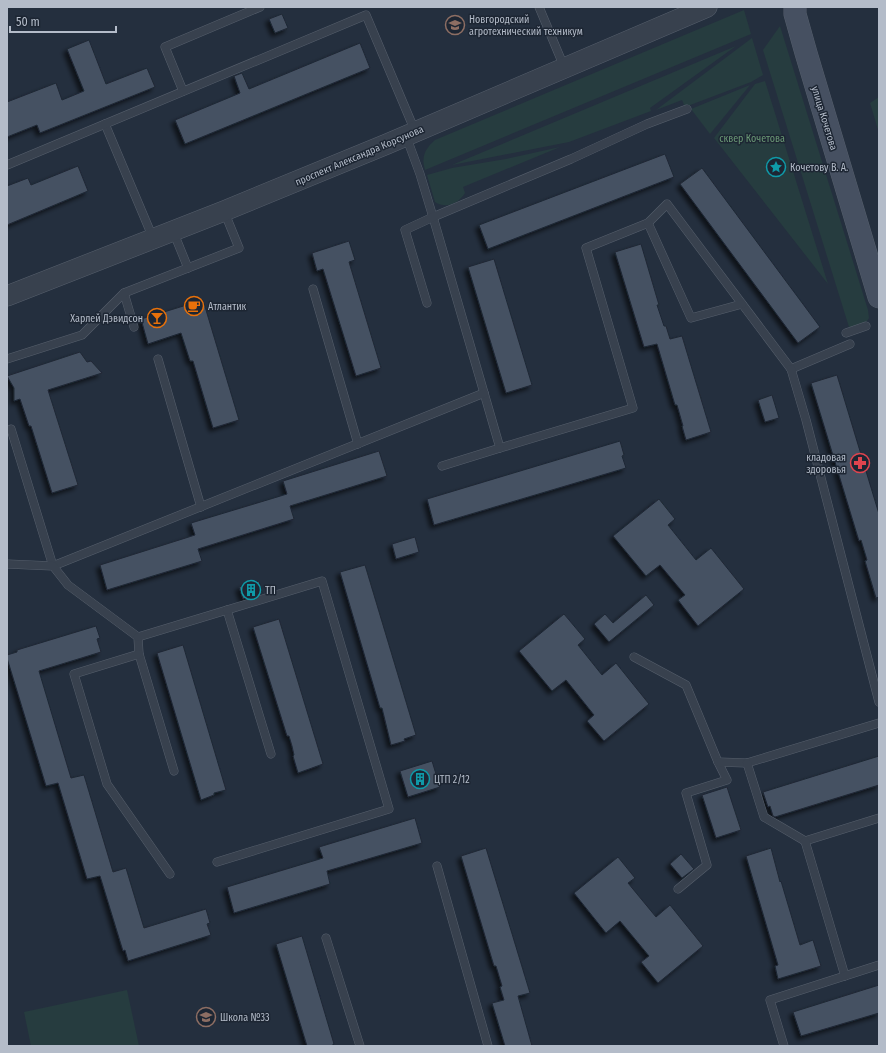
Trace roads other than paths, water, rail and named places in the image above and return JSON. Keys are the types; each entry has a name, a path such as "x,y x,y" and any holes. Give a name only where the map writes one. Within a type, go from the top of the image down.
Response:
{"main road":[{"name":"улица Кочетова","path":"795,7 795,14 806,53 879,297"}],"street":[{"name":"проспект Александра Корсунова","path":"7,296 224,211 565,69 707,7"}],"lane":[{"path":"183,91 165,47 260,7"},
{"path":"539,7 565,69"},
{"path":"7,165 366,15 410,134 420,174 500,448"},
{"path":"426,303 405,230 571,159 647,124 686,109"},
{"path":"105,124 153,239"},
{"path":"442,466 633,408 586,248 648,223 667,204 791,368 806,420 879,702"},
{"path":"7,359 82,335 124,293 239,248 224,211"},
{"path":"648,223 691,318 742,304"},
{"path":"173,231 188,268"},
{"path":"313,289 358,444"},
{"path":"124,293 134,327"},
{"path":"846,333 866,326"},
{"path":"791,368 850,344"},
{"path":"158,359 201,507"},
{"path":"7,564 53,566 484,393"},
{"path":"11,429 53,566 68,585 138,637"},
{"path":"138,637 322,581 389,809 217,862"},
{"path":"227,610 271,754"},
{"path":"138,637 139,654 174,771"},
{"path":"139,654 74,674 107,784 170,874"},
{"path":"634,657 686,685 727,780 686,793 707,865 678,889"},
{"path":"718,762 747,763 879,722"},
{"path":"747,763 764,817 805,841 845,976"},
{"path":"805,841 879,818"},
{"path":"437,866 488,1046"},
{"path":"326,938 360,1046"},
{"path":"784,1046 770,1000 879,965"}],"place":[{"name":"Новгородский агротехнический техникум","path":"455,25"},
{"name":"Кочетову В. А.","path":"776,167"},
{"name":"Атлантик","path":"194,306"},
{"name":"Харлей Дэвидсон","path":"157,318"},
{"name":"кладовая здоровья","path":"860,463"},
{"name":"ТП","path":"251,590"},
{"name":"ЦТП 2/12","path":"420,779"},
{"name":"Школа №33","path":"206,1017"}],"park label":[{"name":"сквер Кочетова","path":"752,138"}]}
